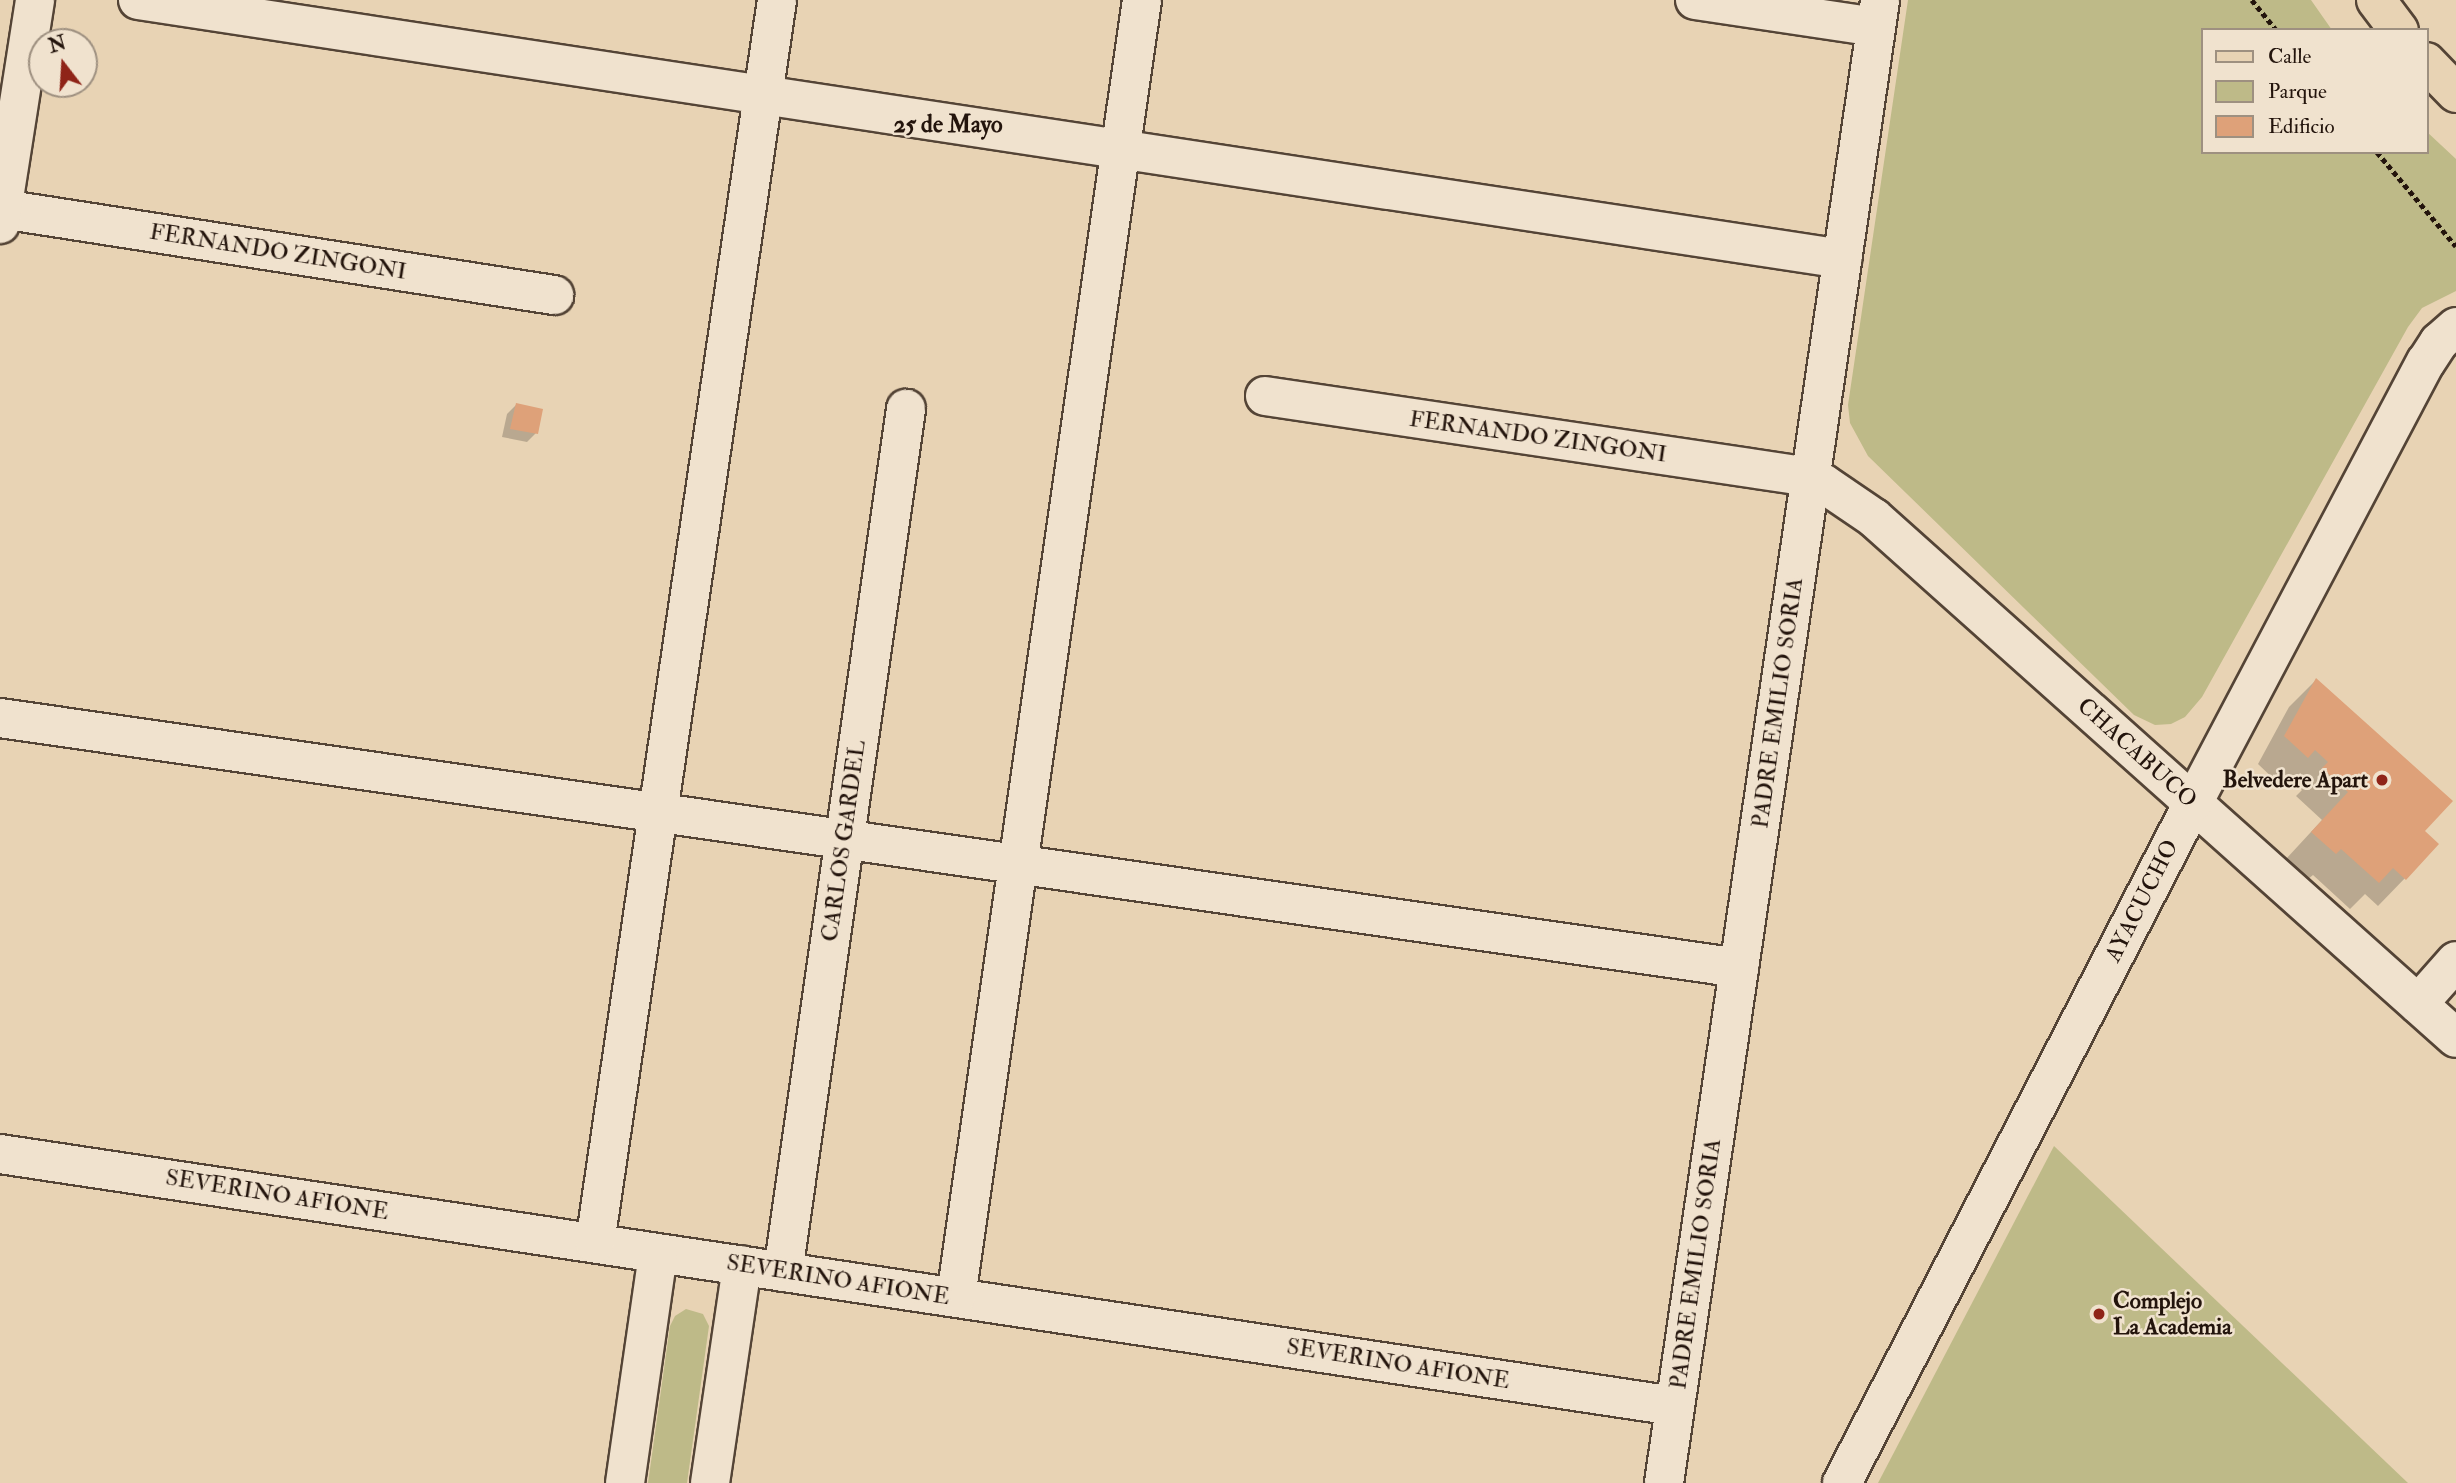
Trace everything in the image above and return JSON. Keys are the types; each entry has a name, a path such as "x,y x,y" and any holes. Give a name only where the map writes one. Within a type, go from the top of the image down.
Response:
{"main road":[{"path":"2376,0 2397,28"},
{"path":"2428,64 2456,93"}],"street":[{"path":"1,217 8,125 35,0"},
{"path":"138,0 1842,259"},
{"path":"595,1243 777,0"},
{"path":"956,1297 1142,0"},
{"path":"1695,0 1878,13"},
{"name":"PADRE EMILIO SORIA","path":"1675,1406 1878,13"},
{"name":"FERNANDO ZINGONI","path":"1,217 554,295"},
{"name":"AYACUCHO","path":"1842,1483 2193,803 2426,362 2439,342 2456,327"},
{"name":"FERNANDO ZINGONI","path":"1265,396 1810,478"},
{"name":"CARLOS GARDEL","path":"783,1272 906,409"},
{"name":"CHACABUCO","path":"1810,478 1843,494 1874,518 2456,1038"},
{"path":"0,718 1739,968"},
{"path":"2418,1004 2456,961"},
{"name":"SEVERINO AFIONE","path":"0,1154 1675,1406"},
{"path":"625,1483 658,1253"},
{"path":"710,1483 742,1265"},
{"path":"1664,1483 1675,1406"}],"path":[{"path":"2252,0 2274,28"},
{"path":"2379,154 2456,246"}],"green space":[{"path":"1908,0 2311,0 2331,28 2200,28 2200,154 2428,154 2428,133 2456,159 2456,291 2422,308 2408,327 2202,697 2185,717 2171,724 2155,725 2134,715 1868,456 1850,423 1848,405"},
{"name":"Complejo La Academia","path":"2054,1146 2408,1483 1878,1483"},
{"path":"686,1309 703,1314 709,1326 687,1483 648,1483 670,1326 675,1316"}],"building":[{"path":"516,403 543,409 538,434 510,429"},
{"name":"Belvedere Apart","path":"2316,678 2453,801 2425,831 2439,844 2406,880 2393,868 2379,883 2341,849 2336,854 2311,832 2348,792 2322,768 2328,762 2315,750 2308,758 2284,736"}],"place":[{"name":"Belvedere Apart","path":"2382,780"},
{"name":"Complejo La Academia","path":"2099,1314"}],"district":[{"name":"25 de Mayo","path":"948,125"}]}
